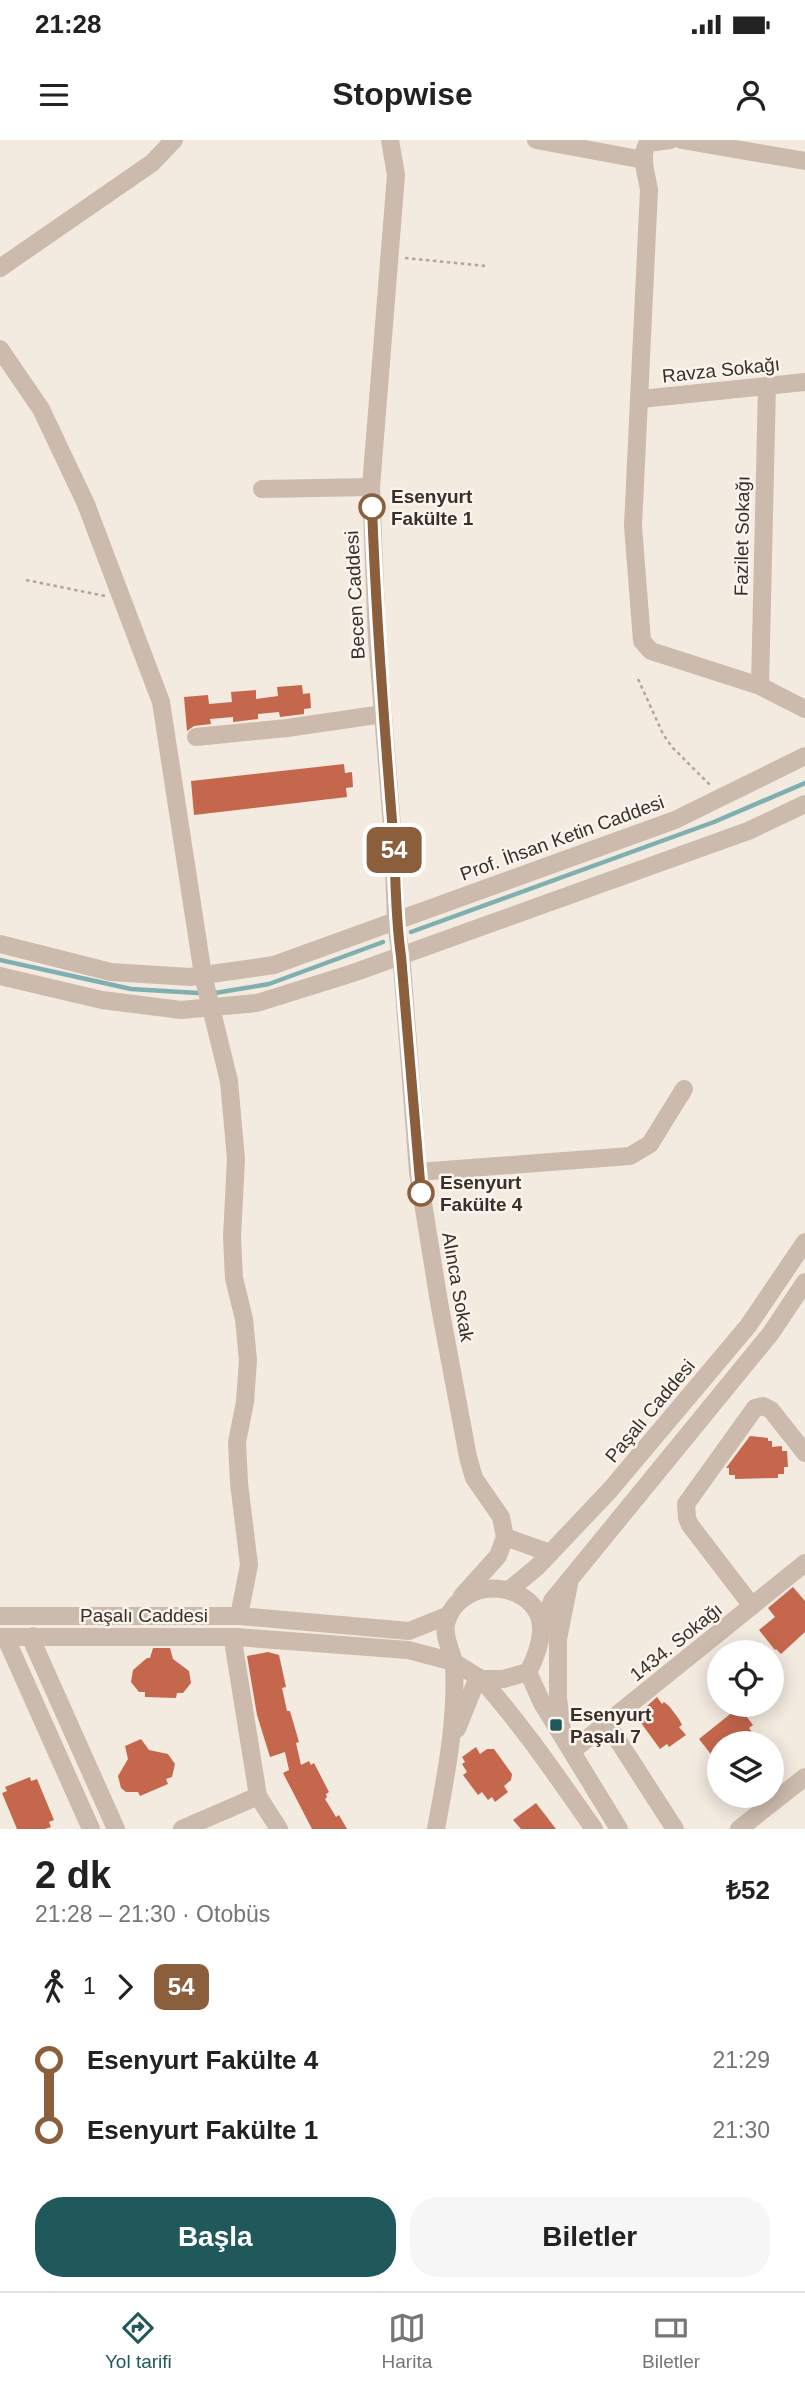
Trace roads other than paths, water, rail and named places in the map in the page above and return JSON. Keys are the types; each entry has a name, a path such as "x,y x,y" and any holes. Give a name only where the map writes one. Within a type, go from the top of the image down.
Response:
{"street":[{"path":"0,268 152,163 174,140"},
{"name":"Becen Caddesi","path":"390,140 396,175 371,487 377,639 393,839 396,922 401,956"},
{"path":"536,140 644,160"},
{"path":"670,140 648,143 644,147 649,190 633,526 643,645 651,651 760,686 805,709"},
{"path":"682,140 805,161"},
{"path":"0,349 41,409 86,504 161,702 203,975 229,1081 236,1159 232,1237 234,1278 244,1319 248,1360 245,1402 237,1442 248,1565 239,1616"},
{"name":"Ravza Sokağı","path":"641,399 805,383"},
{"name":"Fazilet Sokağı","path":"760,686 767,386"},
{"path":"262,489 371,487"},
{"path":"196,737 287,728 383,714"},
{"name":"Prof. İhsan Ketin Caddesi","path":"0,944 111,972 190,977 274,965 675,820 805,756"},
{"path":"0,976 102,1000 181,1010 257,1003 401,956 748,831 805,804"},
{"name":"Alınca Sokak","path":"401,956 418,1172 439,1302 468,1457 474,1478 500,1517 505,1537"},
{"path":"418,1172 630,1156 650,1143 684,1089"},
{"name":"Paşalı Caddesi","path":"509,1590 550,1553 610,1490 748,1326 805,1242"},
{"path":"480,1678 503,1679 528,1672 538,1653 542,1629 552,1601 771,1333 805,1282"},
{"path":"752,1606 690,1525 685,1511 686,1504 755,1408 764,1406 771,1410 805,1453"},
{"path":"436,1829 452,1742 454,1662 445,1627 449,1615 498,1556 505,1537 550,1553"},
{"name":"1434. Sokağı","path":"568,1744 608,1725 805,1563"},
{"path":"568,1744 558,1698 558,1639 569,1580"},
{"path":"463,1596 485,1588 514,1590 533,1605 542,1629"},
{"name":"Paşalı Caddesi","path":"0,1616 239,1616 409,1631 449,1615"},
{"path":"33,1636 33,1643 116,1829"},
{"path":"4,1637 92,1829"},
{"name":"Paşalı Caddesi","path":"4,1637 235,1642 408,1650 454,1662"},
{"path":"235,1642 258,1796 279,1829"},
{"path":"454,1662 480,1678 514,1716 531,1744 594,1829"},
{"path":"528,1672 542,1703 619,1829"},
{"path":"452,1742 480,1678"},
{"path":"608,1725 675,1829"},
{"path":"739,1829 805,1777"},
{"path":"182,1829 258,1796"}],"waterway":[{"path":"411,932 714,822 805,783"},
{"path":"215,993 269,984 383,942"},
{"path":"0,960 131,989 198,993"}],"place":[{"name":"Esenyurt Fakülte 1","path":"372,507"},
{"name":"Esenyurt Fakülte 4","path":"421,1193"},
{"name":"Esenyurt Paşalı 7","path":"556,1725"}]}
